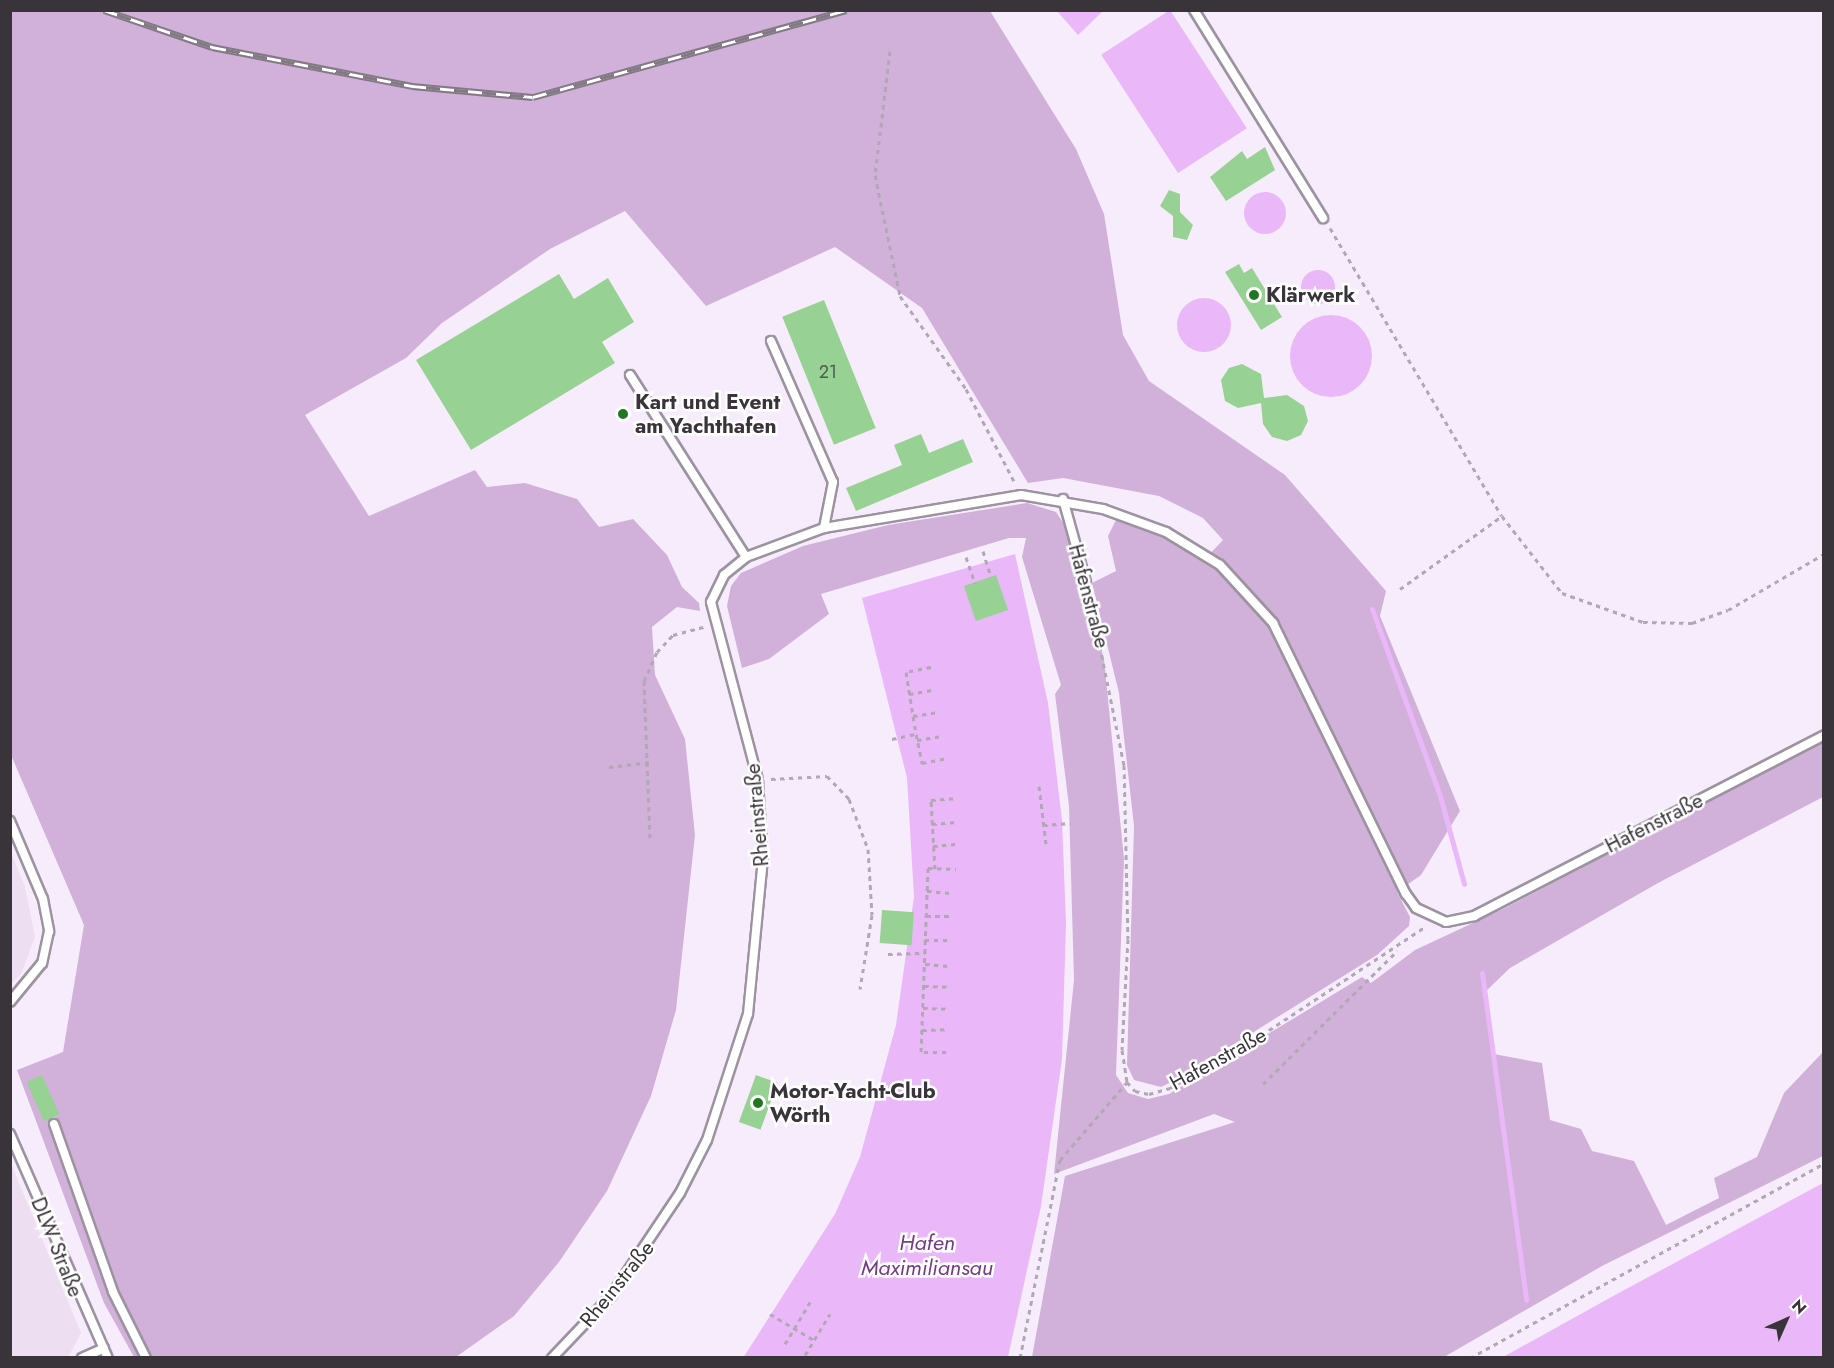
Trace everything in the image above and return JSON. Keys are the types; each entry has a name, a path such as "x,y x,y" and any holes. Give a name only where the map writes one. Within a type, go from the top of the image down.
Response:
{"lane":[{"path":"1194,10 1323,218"},
{"path":"771,340 832,482 824,528"},
{"path":"630,375 746,557"},
{"name":"Rheinstraße","path":"552,1358 611,1296 649,1246 707,1140 728,1084 748,1014 759,930 763,859 758,780 711,602 716,588 746,557 824,528 1021,495 1063,500 1166,532 1220,565 1249,593 1293,656 1406,894 1432,918"},
{"name":"Hafenstraße","path":"1063,500 1086,582"},
{"name":"Hafenstraße","path":"1432,918 1453,922 1474,916 1824,735"},
{"path":"10,821 43,899 49,931 42,963 10,1002"},
{"path":"54,1124 113,1292 146,1358"},
{"name":"DLW Straße","path":"10,1134 84,1311 108,1358"},
{"path":"82,1358 104,1348"}],"path":[{"path":"890,51 875,175 900,296 966,389 1021,495"},
{"path":"1323,218 1502,516 1562,593 1643,622 1692,623 1713,617 1824,554"},
{"path":"1400,589 1502,516"},
{"path":"983,551 991,577"},
{"path":"966,557 975,583"},
{"name":"Hafenstraße","path":"1086,582 1105,650 1124,765 1128,939 1122,1050 1127,1082 1149,1094 1170,1088 1401,947 1432,918"},
{"path":"650,838 650,762 644,681 657,652 673,635 715,623"},
{"path":"932,667 906,672 917,741 922,763 948,758"},
{"path":"909,694 932,690"},
{"path":"913,716 937,712"},
{"path":"892,739 916,734"},
{"path":"917,741 941,736"},
{"path":"609,767 650,762"},
{"path":"758,780 827,776 849,799 868,849 872,915 860,989"},
{"path":"1039,786 1046,844"},
{"path":"935,869 931,800 958,798"},
{"path":"932,824 956,822"},
{"path":"1043,825 1071,823"},
{"path":"933,846 958,844"},
{"path":"946,1052 921,1052 928,868 956,870"},
{"path":"927,891 950,893"},
{"path":"926,915 950,916"},
{"path":"925,940 949,940"},
{"path":"1263,1084 1401,947"},
{"path":"888,954 925,953"},
{"path":"925,964 948,966"},
{"path":"924,986 948,987"},
{"path":"923,1008 946,1009"},
{"path":"922,1029 946,1029"},
{"path":"1020,1358 1060,1160 1127,1082"},
{"path":"1470,1358 1824,1163"},
{"path":"785,1344 810,1302"},
{"path":"770,1314 814,1340"},
{"path":"805,1355 830,1314"}],"shaded area":[{"path":"10,11 990,11 1076,149 1104,214 1123,335 1149,381 1285,475 1386,591 1380,616 1460,811 1421,875 1397,892 1410,917 1409,926 1377,955 1180,1078 1161,1087 1134,1080 1127,1065 1134,826 1119,693 1092,583 1116,571 1108,536 1116,520 1163,536 1203,561 1223,540 1203,518 1159,496 1063,478 1028,483 922,308 835,247 706,306 625,211 550,249 442,323 406,358 305,415 369,516 475,470 487,487 525,483 577,499 599,527 633,519 667,555 682,587 699,603 700,611 677,607 652,627 655,675 685,739 695,835 676,1010 651,1096 607,1191 559,1262 514,1316 456,1357 134,1357 104,1303 17,1070 63,1052 84,925 11,755"},
{"path":"1027,503 1056,512 1064,524 1104,659 1124,859 1116,1075 1128,1093 1148,1099 1169,1094 1362,977 1371,983 1415,950 1505,908 1823,740 1823,797 1658,883 1510,968 1486,991 1494,1054 1542,1063 1550,1120 1581,1129 1592,1151 1634,1161 1666,1225 1719,1198 1714,1178 1757,1157 1784,1093 1823,1052 1823,1156 1602,1266 1444,1357 1032,1357 1065,1176 1235,1122 1214,1114 1054,1174 1074,980 1069,806 1055,694 1061,685 1022,557 1026,538 1009,538 821,594 829,614 769,659 742,668 727,606 731,586 741,573 803,546 888,525"},
{"path":"10,850 25,887 35,937 21,974 11,984"},
{"path":"10,1161 81,1333 68,1357 11,1357"}],"water":[{"path":"1057,10 1104,10 1078,35 1057,11"},
{"path":"1170,10 1247,128 1178,173 1101,55"},
{"path":"1265,192 1280,198 1286,213 1280,228 1265,234 1250,228 1244,213 1250,198"},
{"path":"1318,270 1330,275 1335,287 1330,299 1318,304 1306,299 1301,287 1306,275"},
{"path":"1199,298 1209,298 1219,302 1227,310 1231,325 1227,340 1219,348 1209,352 1199,352 1189,348 1181,340 1177,330 1177,320 1181,310 1189,302"},
{"path":"1331,315 1347,318 1360,327 1369,340 1372,356 1369,372 1360,385 1347,394 1331,397 1315,394 1302,385 1293,372 1290,356 1293,340 1302,327 1315,318"},
{"name":"Hafen Maximiliansau","path":"1015,554 1048,703 1062,820 1066,923 1062,1059 1041,1206 1008,1357 743,1358 835,1214 860,1157 896,1025 914,897 907,778 862,598"},
{"path":"1823,1183 1823,1357 1503,1357 1615,1295"}],"building":[{"path":"1265,147 1275,170 1226,201 1210,177 1242,151 1247,159"},
{"path":"1169,190 1180,194 1180,212 1193,225 1187,240 1173,237 1173,216 1160,206"},
{"name":"Klärwerk","path":"1239,264 1244,273 1252,268 1282,317 1261,330 1225,272"},
{"path":"559,274 574,299 608,278 634,322 602,342 615,363 471,450 416,360"},
{"path":"824,300 876,428 834,445 782,317"},
{"path":"1242,364 1261,374 1264,398 1287,395 1304,406 1308,421 1301,435 1287,441 1272,437 1263,424 1261,403 1238,408 1225,401 1221,380 1229,368"},
{"path":"921,434 929,453 963,439 973,462 856,511 846,488 902,465 894,445"},
{"path":"996,575 1008,610 976,621 964,586"},
{"path":"882,910 914,912 912,945 880,943"},
{"path":"42,1075 59,1114 44,1121 26,1082"},
{"name":"Motor-Yacht-Club Wörth","path":"756,1075 778,1083 761,1130 739,1122"}],"waterway":[{"path":"1372,609 1440,796 1464,884"},
{"path":"1482,973 1526,1300"}],"railway":[{"path":"104,10 212,47 412,86 533,97 846,10"}],"place":[{"name":"Klärwerk","path":"1254,295"},
{"name":"Kart und Event am Yachthafen","path":"623,414"},
{"name":"Motor-Yacht-Club Wörth","path":"758,1103"}]}
